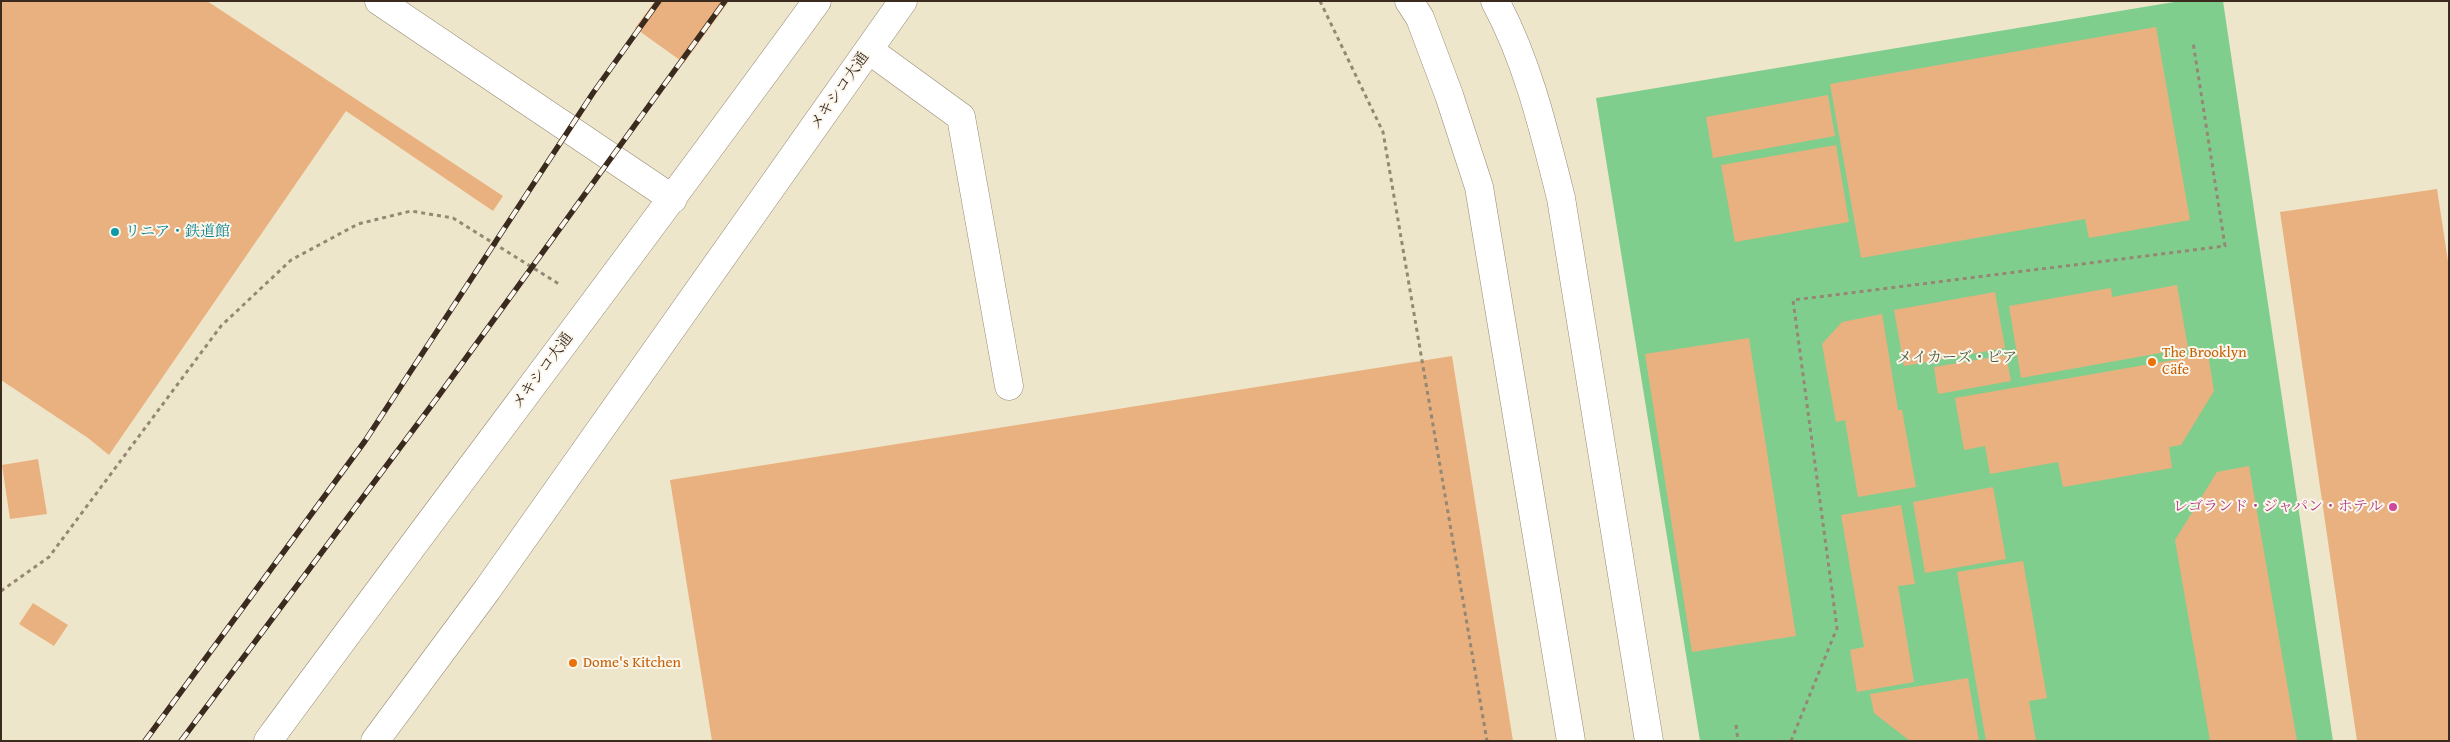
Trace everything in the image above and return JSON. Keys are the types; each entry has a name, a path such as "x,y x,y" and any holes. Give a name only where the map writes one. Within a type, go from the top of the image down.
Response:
{"street":[{"path":"379,1 673,199"},
{"name":"メキシコ大通","path":"268,741 416,539 673,199 817,1"},
{"name":"メキシコ大通","path":"375,741 486,590 904,1"},
{"path":"1409,1 1420,18 1449,95 1480,187 1571,741"},
{"path":"1495,1 1510,30 1539,112 1561,198 1648,741"},
{"path":"869,50 961,117 1009,386"}],"path":[{"path":"1320,1 1383,132 1487,741"},
{"path":"1791,741 1837,628 1792,300 2225,246 2193,42"},
{"path":"1,591 50,558 221,326 291,260 358,224 411,211 453,218 559,284"},
{"path":"1736,725 1738,741"}],"green space":[{"name":"メイカーズ・ピア","path":"2180,1 2223,1 2333,741 1700,741 1596,98"}],"building":[{"name":"リニア・鉄道館","path":"1,1 207,1 503,196 493,211 346,111 109,455 88,438 1,380"},
{"path":"655,1 729,1 684,63 635,28"},
{"path":"2156,27 2190,220 2089,238 2085,219 1861,258 1830,84"},
{"path":"1828,95 1835,136 1713,158 1706,117"},
{"path":"1836,145 1849,222 1735,242 1721,165"},
{"path":"2437,189 2449,268 2449,741 2357,741 2280,212"},
{"path":"2177,285 2188,348 2021,378 2009,306 2111,288 2112,297"},
{"path":"1995,292 2005,348 1904,366 1894,310"},
{"path":"1882,314 1898,410 1902,410 1916,487 1858,497 1845,420 1836,422 1822,344 1842,322"},
{"path":"1749,338 1796,636 1692,652 1645,354"},
{"path":"2208,354 2214,391 2181,445 2169,447 2172,468 2063,487 2058,462 1990,474 1985,446 1964,450 1955,398"},
{"path":"2006,355 2011,381 1938,394 1934,367"},
{"path":"1452,356 1513,741 712,741 670,480"},
{"path":"38,459 47,514 10,519 2,465"},
{"path":"2249,466 2297,741 2210,741 2175,540 2217,472"},
{"path":"1993,487 2006,559 1925,573 1913,502"},
{"path":"1901,505 1915,584 1898,586 1914,682 1857,692 1850,650 1864,647 1841,515"},
{"path":"2023,561 2047,698 2029,701 2036,741 1986,741 1957,572"},
{"path":"33,603 68,625 54,646 19,624"},
{"path":"1968,678 1979,741 1910,741 1874,713 1870,694"}],"railway":[{"path":"145,741 365,441 593,93 659,1"},
{"path":"181,741 437,398 725,1"}],"place":[{"name":"リニア・鉄道館","path":"115,232"},
{"name":"The Brooklyn Cäfe","path":"2152,362"},
{"name":"レゴランド・ジャパン・ホテル","path":"2393,507"},
{"name":"Dome's Kitchen","path":"573,663"}]}
